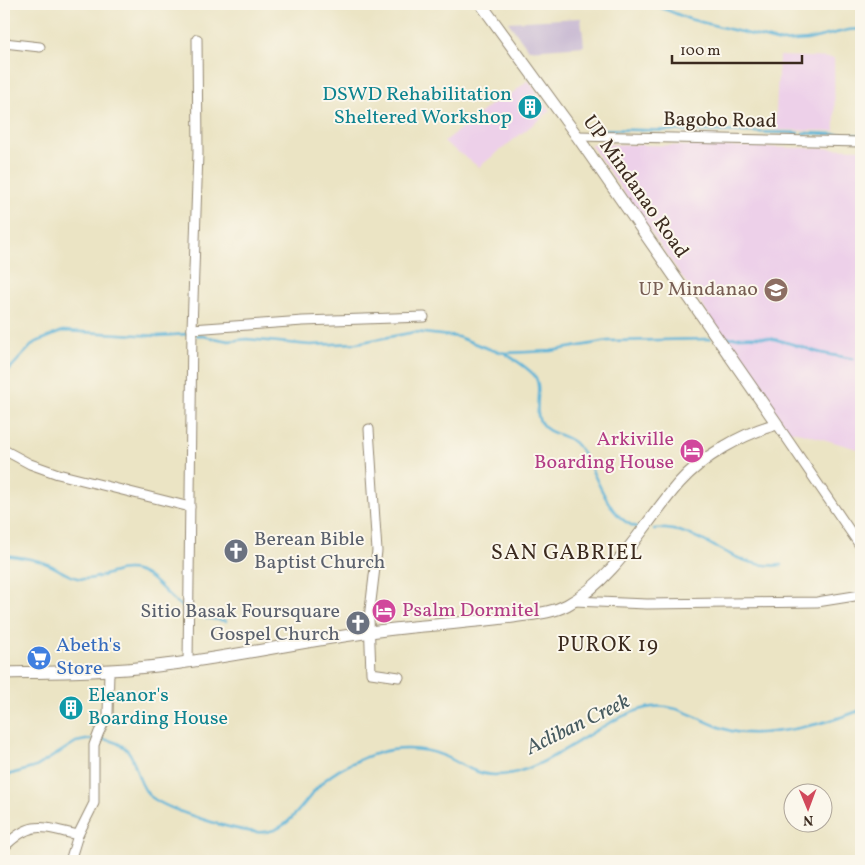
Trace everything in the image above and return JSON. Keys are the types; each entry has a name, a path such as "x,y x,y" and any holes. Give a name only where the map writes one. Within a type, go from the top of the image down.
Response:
{"street":[{"name":"UP Mindanao Road","path":"481,4 577,136 775,421"},
{"path":"188,662 192,329 198,153 197,39"},
{"path":"4,43 40,47"},
{"name":"Bagobo Road","path":"577,136 861,142"},
{"path":"192,329 312,321 424,317"},
{"path":"4,673 109,670 188,662 369,632 547,612 574,601 621,558 680,482 694,469 719,451 775,421 861,547"},
{"path":"369,429 377,556 370,606 371,673 399,677"},
{"path":"4,450 30,464 58,474 190,508"},
{"path":"574,601 628,604 817,602 861,595"},
{"path":"70,861 78,835 94,803 94,745 98,732 108,715 109,670"},
{"path":"4,847 13,837 30,828 43,827 78,835"}],"shaded area":[{"path":"581,18 584,46 529,50 508,22"},
{"path":"779,56 834,58 835,131 775,130"},
{"path":"528,80 550,111 479,167 444,142 490,105 512,94"},
{"name":"UP Mindanao","path":"590,144 861,149 861,450 789,431"}],"waterway":[{"path":"652,4 689,19 781,42 807,40 848,30 861,29"},
{"path":"587,129 798,133"},
{"path":"803,133 861,135"},
{"path":"4,375 34,343 63,331 158,336 187,334"},
{"path":"197,335 229,341 247,339 310,345 357,343 415,332 458,337 505,353 551,351 608,341 710,339"},
{"path":"727,338 772,338 819,352 853,359"},
{"path":"506,354 528,369 537,380 538,411 544,427 568,438 576,444 584,454 609,504 627,523 639,528"},
{"path":"654,529 672,530 688,534 747,561 763,565 782,565"},
{"path":"4,555 40,561 68,575 83,579 90,579 123,570 136,571 150,577 184,608"},
{"path":"193,613 206,618 226,621"},
{"name":"Acliban Creek","path":"102,739 115,742 130,753 142,785 148,794 156,800 200,818 233,828 257,832 279,828 287,822 317,788 339,770 365,758 391,750 430,751 476,771 498,775 535,766 609,723 627,714 646,708 669,707 690,714 720,728 745,733 761,733 797,728 832,720 861,710"},
{"name":"Acliban Creek","path":"4,776 36,767 76,742 91,739"}],"place":[{"name":"DSWD Rehabilitation Sheltered Workshop","path":"530,107"},
{"name":"UP Mindanao","path":"776,290"},
{"name":"Arkiville Boarding House","path":"692,451"},
{"name":"Berean Bible Baptist Church","path":"236,551"},
{"name":"Psalm Dormitel","path":"384,611"},
{"name":"Sitio Basak Foursquare Gospel Church","path":"358,623"},
{"name":"Abeth's Store","path":"39,658"},
{"name":"Eleanor's Boarding House","path":"71,708"}],"district":[{"name":"SAN GABRIEL","path":"567,553"},
{"name":"PUROK 19","path":"608,645"}]}
